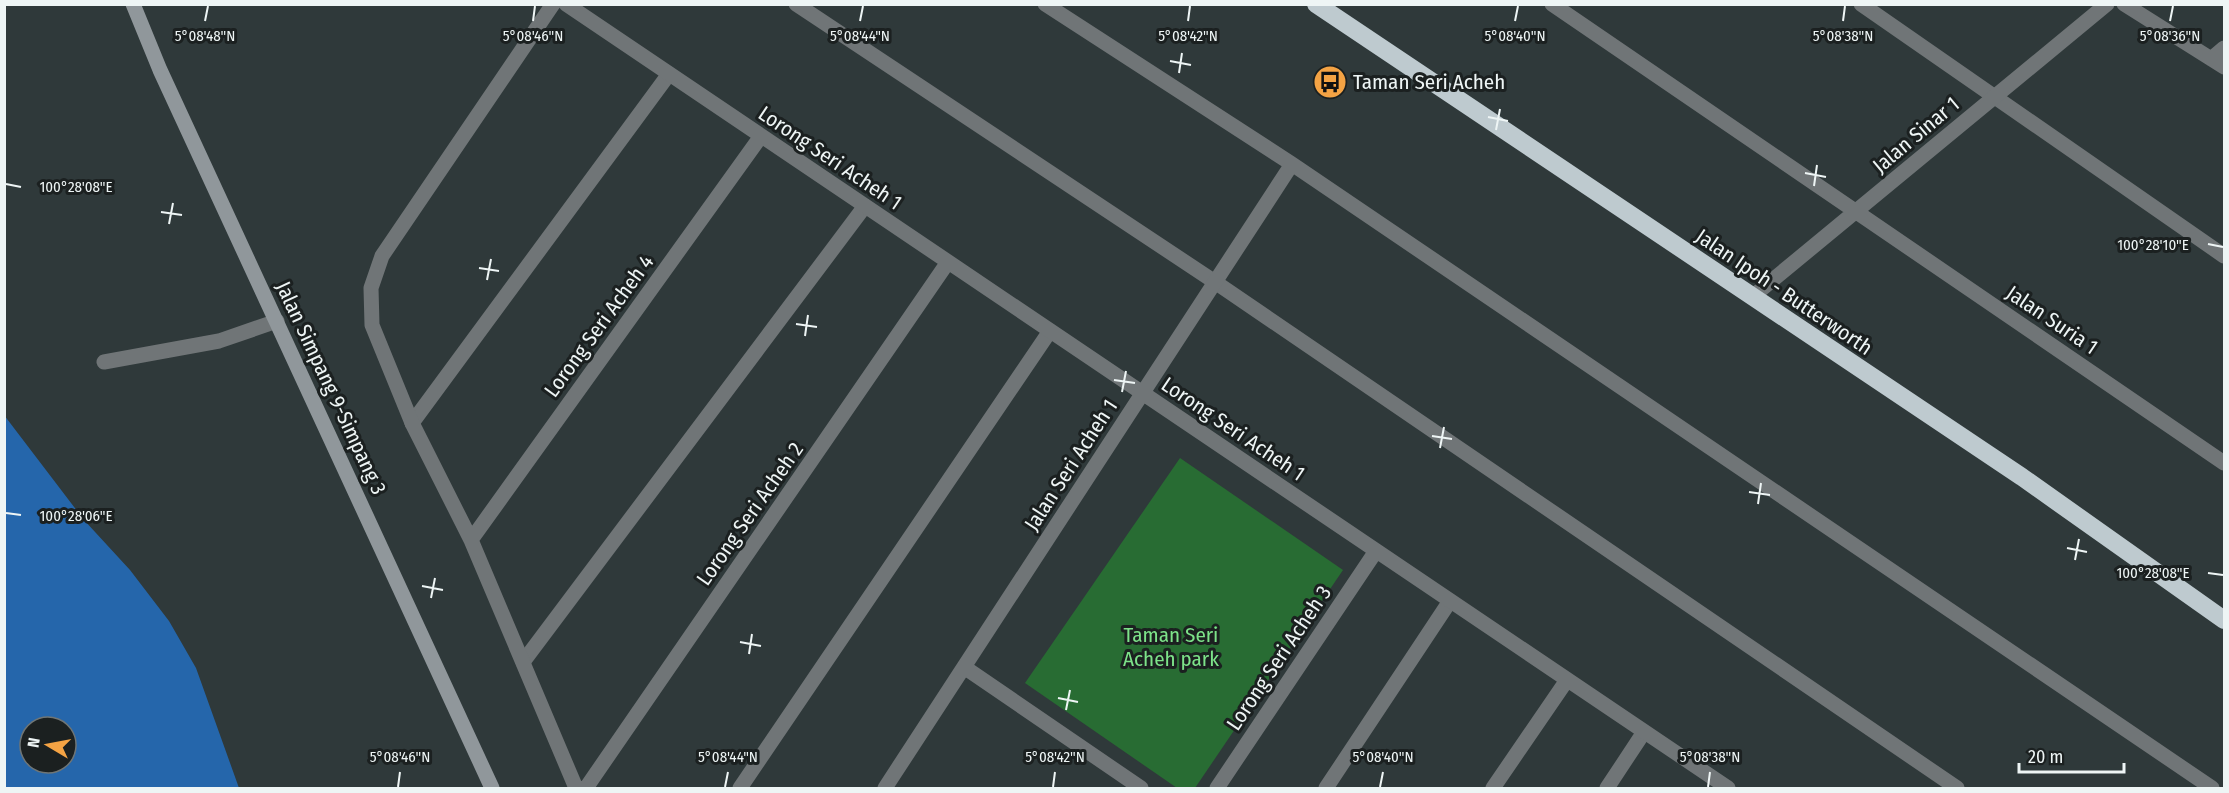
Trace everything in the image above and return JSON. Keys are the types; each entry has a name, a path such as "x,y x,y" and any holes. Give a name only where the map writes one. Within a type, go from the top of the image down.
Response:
{"highway":[{"name":"Jalan Ipoh - Butterworth","path":"1316,4 2022,477 2224,620"}],"street":[{"name":"Jalan Simpang 9-Simpang 3","path":"133,4 160,70 492,789"},
{"path":"553,4 382,256 371,288 372,325 412,423 471,540 576,789"},
{"name":"Lorong Seri Acheh 1","path":"566,4 1728,789"},
{"path":"796,4 1215,282 1957,789"},
{"path":"1045,4 1292,164 2212,789"},
{"name":"Jalan Suria 1","path":"1552,4 2224,463"},
{"path":"1861,4 2224,256"},
{"name":"Jalan Sinar 1","path":"1752,297 2107,4"},
{"path":"2124,4 2224,68"},
{"path":"2211,59 2224,48"},
{"path":"412,423 669,74"},
{"name":"Lorong Seri Acheh 4","path":"471,540 761,136"},
{"name":"Jalan Seri Acheh 1","path":"885,789 1292,164"},
{"path":"523,662 865,206"},
{"name":"Lorong Seri Acheh 2","path":"586,789 948,262"},
{"path":"104,362 219,341 277,321"},
{"path":"740,789 1050,331"},
{"name":"Lorong Seri Acheh 3","path":"1217,789 1376,551"},
{"path":"1326,789 1450,601"},
{"path":"964,667 1142,789"},
{"path":"1493,789 1567,680"},
{"path":"1607,789 1644,732"}],"green space":[{"name":"Taman Seri Acheh park","path":"1180,458 1343,570 1195,788 1177,788 1025,683"}],"water":[{"path":"4,415 84,520 130,570 169,621 196,668 239,788 5,788"}],"place":[{"name":"Taman Seri Acheh","path":"1330,82"}]}
